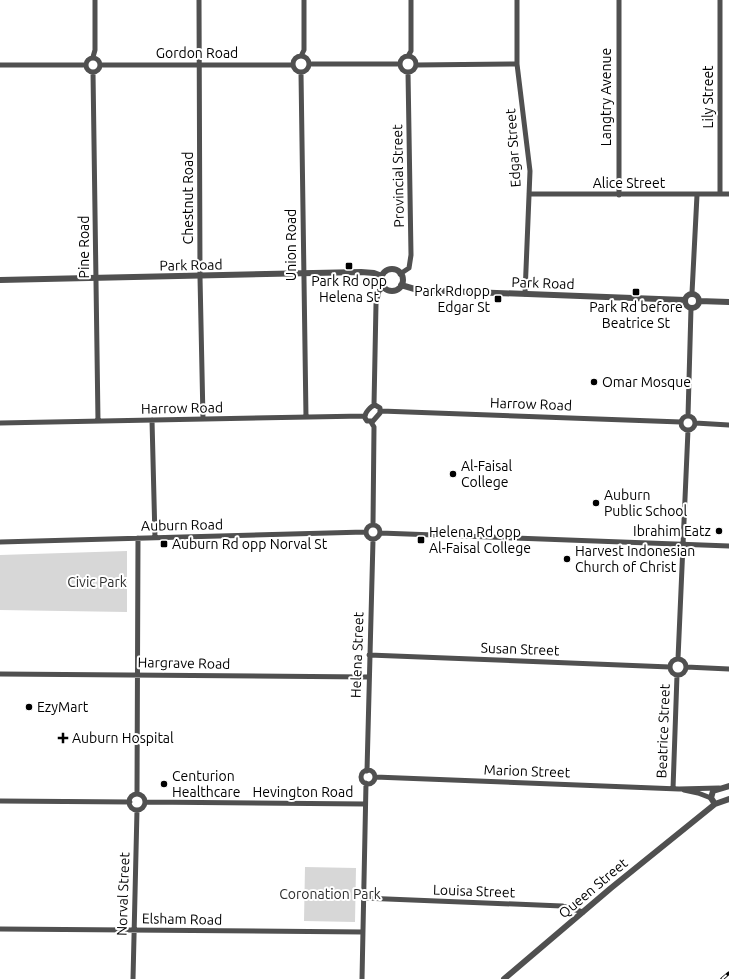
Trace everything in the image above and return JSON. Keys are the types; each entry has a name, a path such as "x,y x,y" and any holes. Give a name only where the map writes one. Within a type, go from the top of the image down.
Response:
{"street":[{"path":"86,65 88,59 93,57 96,50 96,0"},
{"name":"Chestnut Road","path":"199,0 200,276 203,419"},
{"path":"301,56 308,60 309,64 308,69 301,73 294,69 293,64 296,58 301,56 304,50 304,0"},
{"path":"408,56 415,60 416,65 413,71 408,72 403,71 400,64 402,59 408,56 411,51 411,0"},
{"name":"Edgar Street","path":"517,0 517,64 528,147 529,194 525,294"},
{"name":"Langtry Avenue","path":"619,0 619,195"},
{"name":"Lily Street","path":"720,0 720,194"},
{"path":"86,65 89,70 93,72 98,70 100,65 98,59 93,57"},
{"name":"Gordon Road","path":"100,65 293,64"},
{"path":"309,64 400,64"},
{"path":"416,65 517,64"},
{"path":"0,65 86,65"},
{"name":"Pine Road","path":"93,72 98,421"},
{"name":"Provincial Street","path":"400,274 409,268 411,255 408,72"},
{"name":"Union Road","path":"301,73 306,417"},
{"name":"Alice Street","path":"529,194 729,194"},
{"path":"692,293 697,195"},
{"path":"391,270 400,274 402,279 401,285 394,291 384,287 381,282 382,276 391,270"},
{"name":"Park Road","path":"0,280 361,272 374,273 382,276"},
{"name":"Park Road","path":"401,285 418,290 685,300"},
{"path":"373,525 374,427 371,422 366,420 364,416 374,405 376,304 379,291 384,287"},
{"path":"691,308 686,304 685,300 688,295 692,293"},
{"path":"692,293 698,297 699,301"},
{"path":"699,301 729,302"},
{"path":"691,308 696,307 699,301"},
{"path":"688,416 691,308"},
{"path":"371,422 380,411 378,406 374,405"},
{"name":"Harrow Road","path":"380,411 681,422"},
{"name":"Harrow Road","path":"0,423 364,416"},
{"path":"688,416 683,418 681,422 684,428 688,430"},
{"path":"688,416 694,419 695,423"},
{"path":"152,420 155,538"},
{"path":"695,423 729,425"},
{"path":"688,430 692,429 695,423"},
{"path":"678,659 688,430"},
{"path":"373,525 367,528 365,532 368,538 373,540 378,537 380,533"},
{"path":"373,525 377,526 380,533"},
{"name":"Auburn Road","path":"0,542 365,532"},
{"path":"380,533 729,546"},
{"path":"137,794 138,538"},
{"name":"Helena Street","path":"367,771 368,677 373,540"},
{"name":"Susan Street","path":"369,655 670,667"},
{"path":"678,659 685,662 686,667 682,674 678,675 671,671 670,667 674,660 678,659"},
{"path":"686,667 729,669"},
{"name":"Hargrave Road","path":"0,674 368,677"},
{"name":"Beatrice Street","path":"676,789 678,675"},
{"path":"362,979 366,783 362,777 367,771 373,772 375,778 372,783 366,783"},
{"name":"Marion Street","path":"375,778 676,789 720,788"},
{"path":"729,786 713,791 712,801 729,799"},
{"name":"Marion Street","path":"676,789 698,793 712,801"},
{"path":"137,794 144,798 145,802 143,808 137,810 131,807 130,802 131,798 137,794"},
{"path":"0,801 130,802"},
{"name":"Queen Street","path":"504,979 698,817 712,801"},
{"name":"Hevington Road","path":"145,802 365,804"},
{"name":"Norval Street","path":"133,979 137,810"},
{"name":"Louisa Street","path":"363,898 562,906 570,907 583,912"},
{"name":"Elsham Road","path":"0,929 363,932"}],"green space":[{"name":"Civic Park","path":"127,551 127,612 0,610 0,555"},
{"name":"Coronation Park","path":"305,867 356,868 355,922 304,921"}],"railway":[{"path":"722,979 729,973"}],"place":[{"name":"Park Rd opp Helena St","path":"349,266"},
{"name":"Park Rd before Beatrice St","path":"636,292"},
{"name":"Park Rd opp Edgar St","path":"498,299"},
{"name":"Omar Mosque","path":"594,382"},
{"name":"Al-Faisal College","path":"453,474"},
{"name":"Auburn Public School","path":"596,503"},
{"name":"Ibrahim Eatz","path":"719,531"},
{"name":"Helena Rd opp Al-Faisal College","path":"421,540"},
{"name":"Auburn Rd opp Norval St","path":"164,544"},
{"name":"Harvest Indonesian Church of Christ","path":"567,559"},
{"name":"EzyMart","path":"29,707"},
{"name":"Auburn Hospital","path":"63,738"},
{"name":"Centurion Healthcare","path":"164,784"}]}
